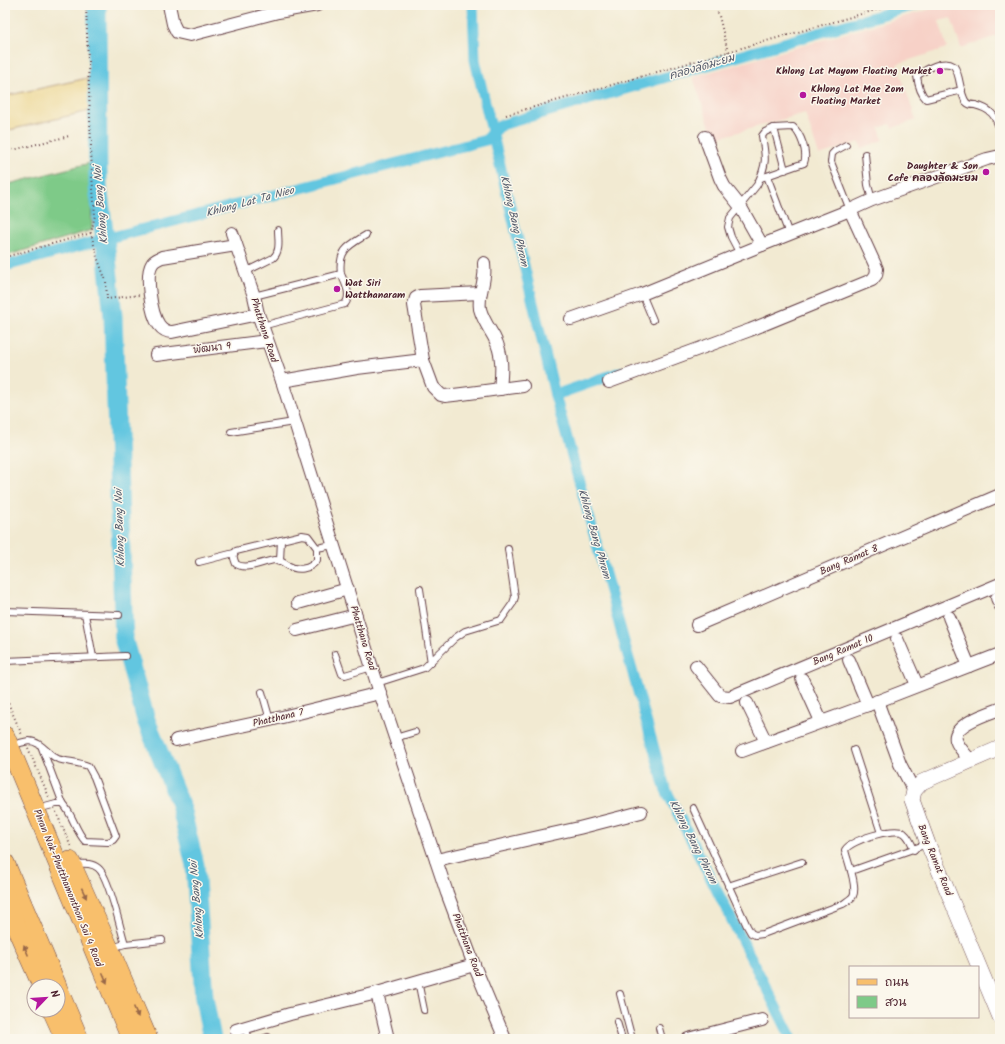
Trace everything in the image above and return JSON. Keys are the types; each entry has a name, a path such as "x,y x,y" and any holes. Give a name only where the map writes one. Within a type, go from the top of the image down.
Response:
{"main road":[{"path":"10,747 45,807 71,865 117,946 145,1039"},
{"name":"Phran Nok-Phutthamonthon Sai 4 Road","path":"10,747 74,903 145,1039"},
{"path":"5,864 54,978"},
{"path":"5,896 19,934 38,978"},
{"path":"66,1008 79,1039"},
{"path":"56,1018 65,1039"}],"street":[{"path":"169,5 173,24 177,32 190,35 277,9 317,5"},
{"path":"705,137 724,186 740,206 762,245"},
{"path":"571,319 642,294 872,200 987,159 1000,156"},
{"path":"609,382 750,330 872,280 876,275 877,269 850,210"},
{"name":"Phatthana Road","path":"232,233 254,296 267,341 282,381 372,667 436,860 474,965 505,1039"},
{"path":"236,245 162,257 152,263 149,270 148,282 155,318 159,326 168,332 260,320"},
{"path":"484,263 484,276 480,293 480,306 482,314 495,339 500,354 502,369 500,389"},
{"path":"480,293 420,296 416,298 414,305 422,360 433,387 441,395 445,396 523,386"},
{"name":"พัฒนา 9","path":"156,355 267,341"},
{"path":"282,381 357,368 422,360"},
{"name":"Bang Ramat 8","path":"697,624 1000,495"},
{"name":"Bang Ramat 10","path":"696,666 720,696 730,697 1000,584"},
{"path":"298,604 348,589"},
{"path":"297,630 356,615"},
{"path":"949,617 969,666"},
{"path":"897,639 917,685"},
{"path":"742,751 1000,654"},
{"path":"848,660 872,703 914,791 922,782 1000,748"},
{"path":"802,679 821,721"},
{"name":"Phatthana 7","path":"176,740 270,720 379,688"},
{"path":"747,703 766,742"},
{"path":"971,761 957,743 956,735 959,729 1000,709"},
{"name":"Bang Ramat Road","path":"914,791 912,800 928,844 979,966"},
{"path":"436,860 579,828 641,812"},
{"path":"240,1028 377,993 474,965"},
{"name":"Bang Ramat Road","path":"979,967 1000,1017"},
{"path":"377,993 388,1039"},
{"path":"688,1039 762,1020"}],"lane":[{"path":"962,90 926,99 923,96 918,84 917,76 922,71 945,63 954,66 957,71 962,90 964,98 968,104 985,108 992,113 1000,130"},
{"path":"740,254 730,236 728,227 730,218 764,177 804,163 806,159 797,130 793,127 774,128 765,132 762,136 766,158 764,177 789,234"},
{"path":"774,128 785,170"},
{"path":"846,145 832,154 831,162 850,210"},
{"path":"865,154 868,185 872,200"},
{"path":"245,272 276,255 278,252 278,230"},
{"path":"260,320 345,304 348,301 348,296 339,262 346,247 366,235"},
{"path":"254,296 341,274"},
{"path":"642,294 653,320"},
{"path":"231,432 294,422"},
{"path":"199,562 234,553 239,550 302,535 308,536 317,548 317,560 307,568 301,569 277,560 243,567 236,564 234,553"},
{"path":"280,561 281,540"},
{"path":"317,548 334,545"},
{"path":"379,688 424,668 460,634 476,627 501,620 513,603 515,597 508,549"},
{"path":"420,589 431,662"},
{"path":"5,611 119,615"},
{"path":"85,614 93,657"},
{"path":"335,654 342,674 345,675 372,667"},
{"path":"5,661 125,656"},
{"path":"262,692 270,720"},
{"path":"395,738 415,732"},
{"path":"10,747 30,741 42,747 58,759 88,766 94,777 116,836 113,840 108,842 85,841 79,835 67,808 63,804 42,747"},
{"path":"854,750 881,833"},
{"path":"45,807 63,804"},
{"path":"693,808 728,886 751,933 755,935 763,934 843,904 853,896 854,892 851,871 845,850 851,844 881,833 898,831 904,834 911,841 914,850"},
{"path":"851,871 928,844"},
{"path":"728,886 802,862"},
{"path":"117,946 162,940"},
{"path":"418,981 424,1010"},
{"path":"620,994 632,1039"},
{"path":"617,1022 622,1039"},
{"path":"240,1028 249,1039"},
{"path":"659,1028 662,1039"}],"path":[{"path":"86,5 92,175 95,215 91,233 106,281 107,299 150,294"},
{"path":"715,5 728,52"},
{"path":"506,115 892,5"},
{"path":"5,152 69,136"},
{"path":"5,258 91,233"}],"shaded area":[{"name":"Khlong Lat Mae Zom Floating Market","path":"945,5 1000,5 1000,35 961,48 951,18 939,21 947,48 897,64 916,120 892,128 890,124 879,128 883,140 862,148 859,142 819,155 805,113 714,139 693,77"}],"green space":[{"path":"90,163 92,230 5,256 5,185"}],"sand":[{"path":"88,78 89,111 5,131 5,96"}],"waterway":[{"name":"Khlong Bang Noi","path":"97,5 98,187 113,316 124,641 146,720 180,804 195,865 204,998 212,1039"},
{"name":"Khlong Bang Phrom","path":"473,5 475,60 555,395 665,788 792,1039"},
{"name":"Khlong Lat Ta Nieo","path":"5,266 486,140 501,125 915,5"},
{"path":"555,395 621,372"}],"place":[{"name":"Khlong Lat Mayom Floating Market","path":"940,71"},
{"name":"Khlong Lat Mae Zom Floating Market","path":"803,95"},
{"name":"Daughter & Son Cafe คลองลัดมะยม","path":"986,172"},
{"name":"Wat Siri Watthanaram","path":"337,289"}],"water label":[{"name":"คลองลัดมะยม","path":"702,67"}]}
